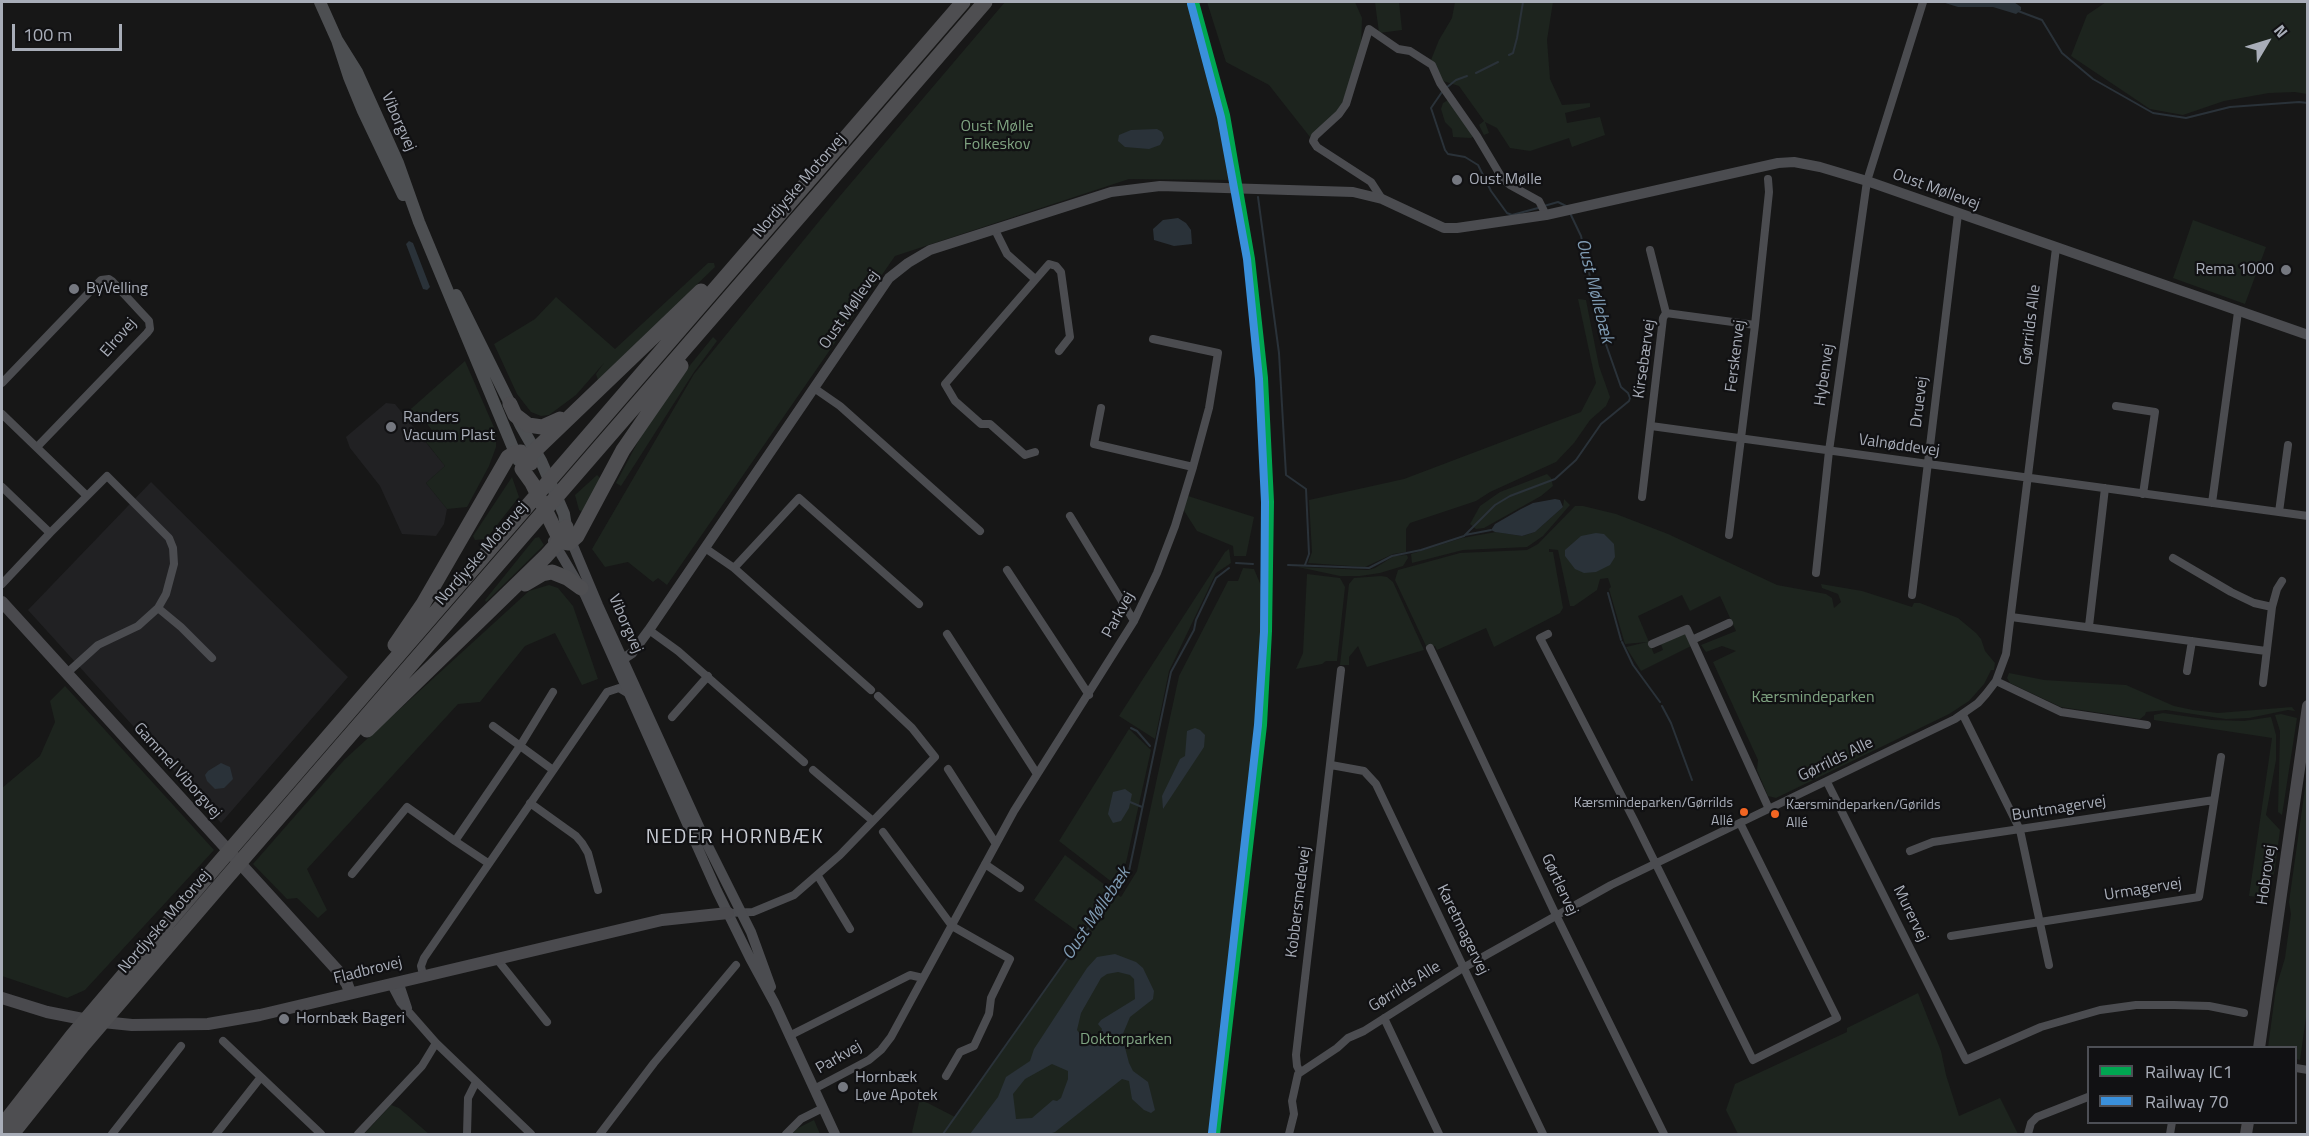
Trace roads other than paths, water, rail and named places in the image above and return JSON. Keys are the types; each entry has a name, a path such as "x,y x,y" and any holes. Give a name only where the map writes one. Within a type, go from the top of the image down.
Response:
{"highway":[{"name":"Nordjyske Motorvej","path":"2,1126 72,1036 241,837 963,2"},
{"name":"Nordjyske Motorvej","path":"12,1134 83,1045 228,876 985,2"},
{"path":"241,837 398,642 423,604 505,462 528,457 715,277 876,101"},
{"path":"228,876 374,722 485,616 561,536 577,536 623,450 662,391 705,335 786,240 858,147"},
{"path":"510,404 515,415 522,421 542,427 549,426 578,408"},
{"path":"528,457 532,483 561,536"},
{"path":"485,616 531,579 542,574 552,572 581,588"}],"main road":[{"name":"Viborgvej","path":"320,2 337,40 357,72 373,106 398,163 419,222 438,262 466,311 510,404 528,457"},
{"name":"Viborgvej","path":"438,262 476,362 528,457 564,514 561,536"},
{"name":"Gammel Viborgvej","path":"2,602 328,962 345,994"},
{"name":"Hobrovej","path":"2259,1046 2307,706"},
{"name":"Fladbrovej","path":"2,998 55,1014 93,1021 132,1025 208,1024 260,1015 662,920 735,913"}],"street":[{"name":"Hybenvej","path":"1816,573 1829,451 1866,181 1923,2"},
{"name":"Oust Møllevej","path":"1382,198 1371,182 1317,147 1313,141 1315,136 1340,114 1346,105 1369,29 1398,49 1410,51 1427,61 1478,136 1502,178 1539,201 1545,215"},
{"name":"Oust Møllevej","path":"623,659 632,653 649,630 889,278 930,250 1111,192 1138,187 1353,192 1382,198 1444,228 1456,228 1545,215 1778,163 1794,162 1820,166 1866,181 2307,335"},
{"name":"Ferskenvej","path":"1729,535 1755,325 1769,192 1768,179"},
{"name":"Druevej","path":"1912,595 1958,214"},
{"path":"995,230 1007,254 1035,279"},
{"name":"Gørrilds Alle","path":"1300,1072 1337,1048 1348,1038 1463,968 1611,885 1963,715 1978,704 1996,681 2006,654 2056,248"},
{"path":"1650,250 1666,314"},
{"path":"1035,452 1025,454 990,424 981,424 955,401 945,384 1048,264 1056,266 1061,272 1070,337 1059,351"},
{"name":"Elrovej","path":"2,383 101,280 112,281 149,321 150,329 147,333 37,447"},
{"path":"2212,503 2238,312"},
{"name":"Kirsebærvej","path":"1642,497 1663,318 1666,314 1755,325"},
{"name":"Parkvej","path":"814,1089 869,1060 891,1037 996,844 1134,621 1157,573 1175,526 1193,467 1209,408 1218,353 1153,339"},
{"path":"814,388 840,406 980,531"},
{"path":"2116,406 2155,412 2143,494"},
{"path":"1101,408 1094,444 1193,467"},
{"path":"2,414 87,496"},
{"name":"Valnøddevej","path":"1651,426 2307,516"},
{"path":"2279,512 2288,445"},
{"path":"2,584 107,476 170,538 174,548 171,580 158,608 138,626 98,645 67,673"},
{"path":"2,487 50,533"},
{"path":"2089,626 2105,488"},
{"path":"734,568 799,498 919,604"},
{"path":"1070,516 1134,621"},
{"name":"Viborgvej","path":"561,536 581,588 698,845 735,913"},
{"name":"Viborgvej","path":"561,536 623,659 707,844 789,1036 836,1134"},
{"path":"705,548 734,568 875,693 912,728 935,757 818,876 794,895 753,912 735,913"},
{"path":"2173,558 2230,592 2254,603 2272,607"},
{"path":"1007,570 1089,695"},
{"path":"2263,683 2272,607 2282,581"},
{"path":"158,608 212,658"},
{"path":"2011,616 2266,651"},
{"path":"1692,640 1729,623"},
{"path":"1652,644 1687,628 1769,809"},
{"path":"649,630 708,676 804,762"},
{"path":"947,634 1038,774"},
{"path":"1548,634 1540,638 1753,1060 1837,1018 1740,823"},
{"path":"2187,671 2192,641"},
{"name":"Gørtlervej","path":"1430,648 1557,916 1664,1134"},
{"name":"Kobbersmedevej","path":"1289,1134 1294,1114 1292,1101 1295,1080 1300,1072 1296,1055 1341,670"},
{"path":"672,717 708,676"},
{"path":"1996,681 2061,712 2147,725"},
{"path":"423,975 421,966 424,958 607,692 615,688 629,694"},
{"path":"455,841 520,746 553,692"},
{"path":"1963,715 2020,830 2049,965"},
{"path":"493,726 553,770"},
{"name":"Urmagervej","path":"1951,936 2199,897 2221,757"},
{"name":"Karetmagervej","path":"1331,765 1357,768 1364,771 1376,784 1543,1134"},
{"path":"948,769 996,844"},
{"path":"813,770 873,821"},
{"name":"Murervej","path":"1827,782 1966,1060 2041,1027 2100,1010 2136,1005 2174,1005 2209,1006 2244,1013"},
{"name":"Buntmagervej","path":"1910,851 1933,843 2214,800"},
{"path":"530,803 576,836 582,843 588,853 598,890"},
{"path":"352,874 406,807 488,863"},
{"path":"883,832 952,926 1010,959 991,998 989,1014 974,1046 960,1052 946,1076"},
{"path":"985,864 1020,888"},
{"path":"818,876 850,929"},
{"path":"496,958 547,1022"},
{"path":"600,1134 654,1063 736,965"},
{"path":"789,1036 910,975 924,978"},
{"path":"394,982 409,1012 436,1043 531,1134"},
{"path":"1384,1018 1439,1134"},
{"path":"223,1041 316,1132"},
{"path":"358,1134 422,1065 436,1043"},
{"path":"112,1134 181,1046"},
{"path":"216,1134 261,1077"},
{"path":"467,1134 468,1098 476,1082"},
{"path":"2028,1134 2031,1123 2037,1117 2087,1097"},
{"path":"786,1134 801,1119 824,1108"}],"waterway":[{"name":"Oust Møllebæk","path":"1509,55 1513,53 1517,38 1523,2"},
{"path":"2018,11 2042,20 2062,53 2093,79 2153,113 2186,118 2230,107 2308,103"},
{"name":"Oust Møllebæk","path":"1476,73 1498,62"},
{"name":"Oust Møllebæk","path":"1446,88 1456,80 1467,76"},
{"name":"Oust Møllebæk","path":"1442,92 1431,108 1448,154 1465,157 1478,165 1491,191 1507,213 1512,215 1538,208"},
{"path":"1258,197 1279,353 1286,475 1306,489 1309,554 1305,565"},
{"name":"Oust Møllebæk","path":"1544,206 1558,202 1566,206"},
{"name":"Oust Møllebæk","path":"1288,565 1369,568 1392,556 1421,550 1464,536 1495,505 1510,496 1555,479 1576,460 1601,424 1629,401 1628,393 1621,387 1603,336 1581,236 1570,213"},
{"path":"1465,535 1491,530"},
{"name":"Oust Møllebæk","path":"1236,563 1253,564"},
{"name":"Oust Møllebæk","path":"943,1134 1129,871 1171,672 1194,630 1196,620 1216,578 1229,568"},
{"path":"1608,593 1621,640"},
{"path":"1622,642 1633,665 1660,702"},
{"path":"1662,706 1671,723 1692,780"},
{"path":"1131,728 1137,731 1150,746"},
{"path":"1130,802 1142,807"}],"rail line":[{"name":"IC1","path":"1195,2 1226,115 1251,259 1264,378 1270,502 1268,631 1263,725 1216,1134"},
{"name":"70","path":"1191,4 1221,117 1247,259 1259,379 1265,502 1264,632 1258,725 1212,1133"}],"place":[{"name":"Oust Mølle","path":"1457,180"},
{"name":"Rema 1000","path":"2286,270"},
{"name":"ByVelling","path":"74,289"},
{"name":"Randers Vacuum Plast","path":"391,427"},
{"name":"Kærsmindeparken/Gørrilds Allé","path":"1744,812"},
{"name":"Kærsmindeparken/Gørilds Allé","path":"1775,814"},
{"name":"Hornbæk Bageri","path":"284,1019"},
{"name":"Hornbæk Løve Apotek","path":"843,1087"}],"district":[{"name":"NEDER HORNBÆK","path":"735,838"}],"park label":[{"name":"Oust Mølle Folkeskov","path":"997,136"},
{"name":"Kærsmindeparken","path":"1813,698"},
{"name":"Doktorparken","path":"1126,1040"}]}
